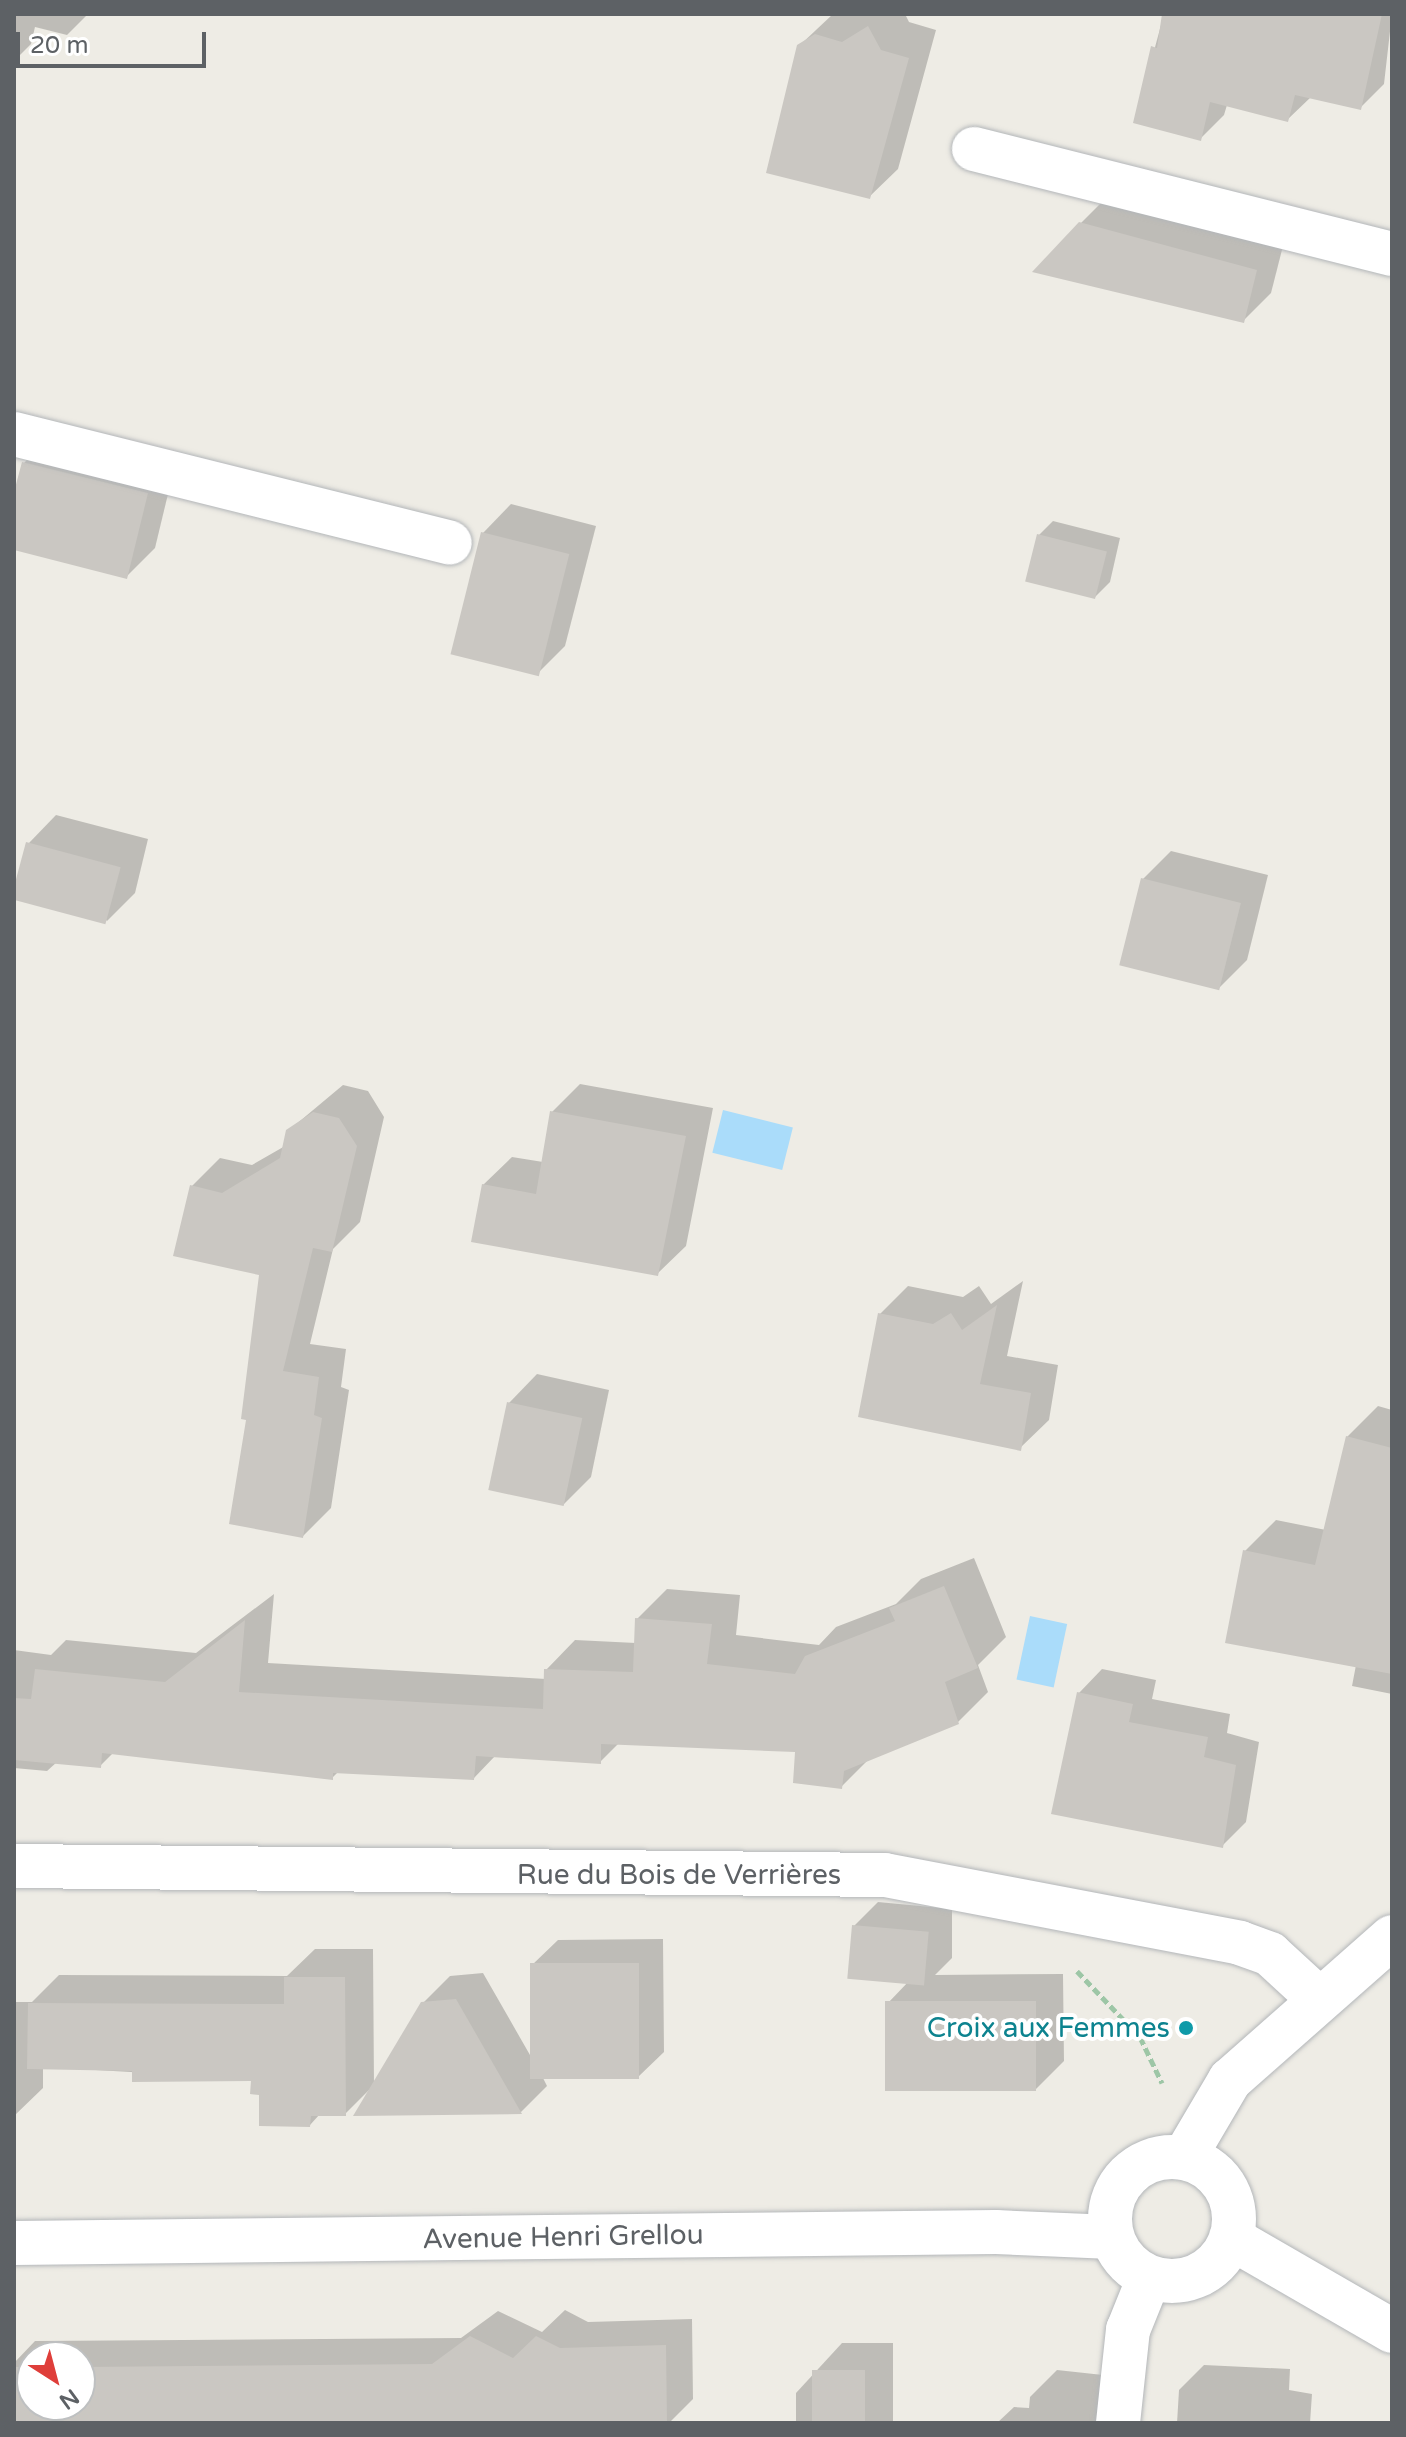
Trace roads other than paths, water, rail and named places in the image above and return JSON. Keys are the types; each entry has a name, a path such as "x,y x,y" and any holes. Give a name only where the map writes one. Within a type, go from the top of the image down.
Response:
{"street":[{"path":"974,149 1392,254"},
{"path":"14,434 450,543"},
{"name":"Rue du Bois de Verrières","path":"14,1866 885,1875 1240,1943 1270,1954 1319,1999"},
{"path":"1184,2158 1216,2109 1230,2080 1319,1999 1389,1945"},
{"path":"1163,2158 1184,2158 1220,2179 1232,2207 1231,2238 1222,2257 1189,2279 1149,2278 1133,2268 1112,2237 1110,2216 1126,2177 1163,2158"},
{"name":"Avenue Henri Grellou","path":"14,2243 996,2232 1112,2237"},
{"path":"1231,2238 1392,2331"},
{"path":"1118,2423 1128,2330 1149,2278"}],"water":[{"path":"723,1110 793,1127 782,1170 712,1153"},
{"path":"1030,1616 1067,1624 1054,1687 1016,1680"}],"place":[{"name":"Croix aux Femmes","path":"1186,2028"}]}
